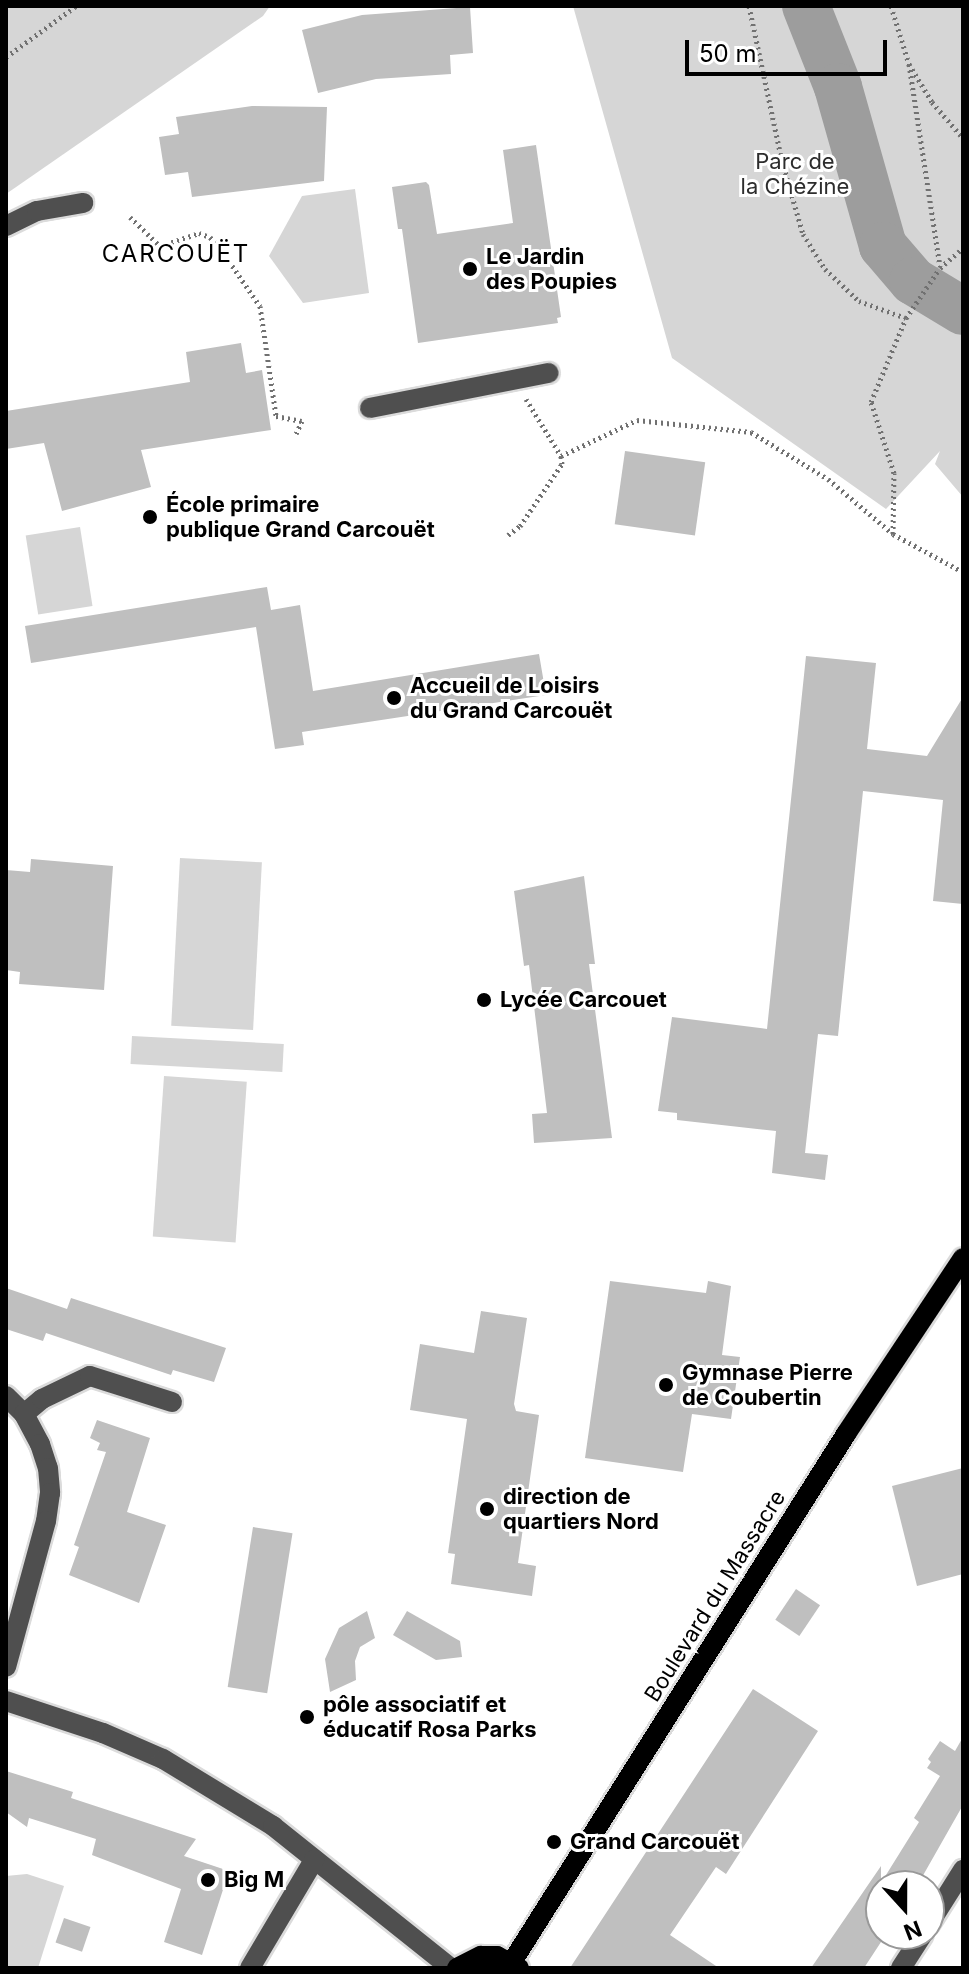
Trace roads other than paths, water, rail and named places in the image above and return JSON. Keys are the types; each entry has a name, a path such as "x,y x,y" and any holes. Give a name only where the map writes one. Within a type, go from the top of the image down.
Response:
{"main road":[{"name":"Boulevard du Massacre","path":"516,1965 837,1447 963,1258"},
{"path":"457,1968 481,1956 497,1956 516,1965"}],"street":[{"path":"6,226 37,211 83,203"},
{"path":"370,408 549,373"},
{"path":"24,1414 42,1399 90,1376 172,1402"},
{"path":"6,1396 24,1414 45,1456 50,1493 46,1521 6,1667"},
{"path":"6,1701 103,1733 163,1759 273,1826 451,1968"},
{"path":"250,1968 314,1860"},
{"path":"945,1899 963,1870"},
{"path":"901,1968 913,1950"}],"waterway":[{"path":"806,6 838,87 883,246 913,281 963,311"}],"place":[{"name":"Le Jardin des Poupies","path":"470,269"},
{"name":"École primaire publique Grand Carcouët","path":"150,517"},
{"name":"Accueil de Loisirs du Grand Carcouët","path":"394,698"},
{"name":"Lycée Carcouet","path":"484,1000"},
{"name":"Gymnase Pierre de Coubertin","path":"666,1385"},
{"name":"direction de quartiers Nord","path":"487,1509"},
{"name":"pôle associatif et éducatif Rosa Parks","path":"307,1717"},
{"name":"Grand Carcouët","path":"554,1842"},
{"name":"Big M","path":"208,1880"}],"district":[{"name":"CARCOUËT","path":"176,254"}],"park label":[{"name":"Parc de la Chézine","path":"795,174"}]}
